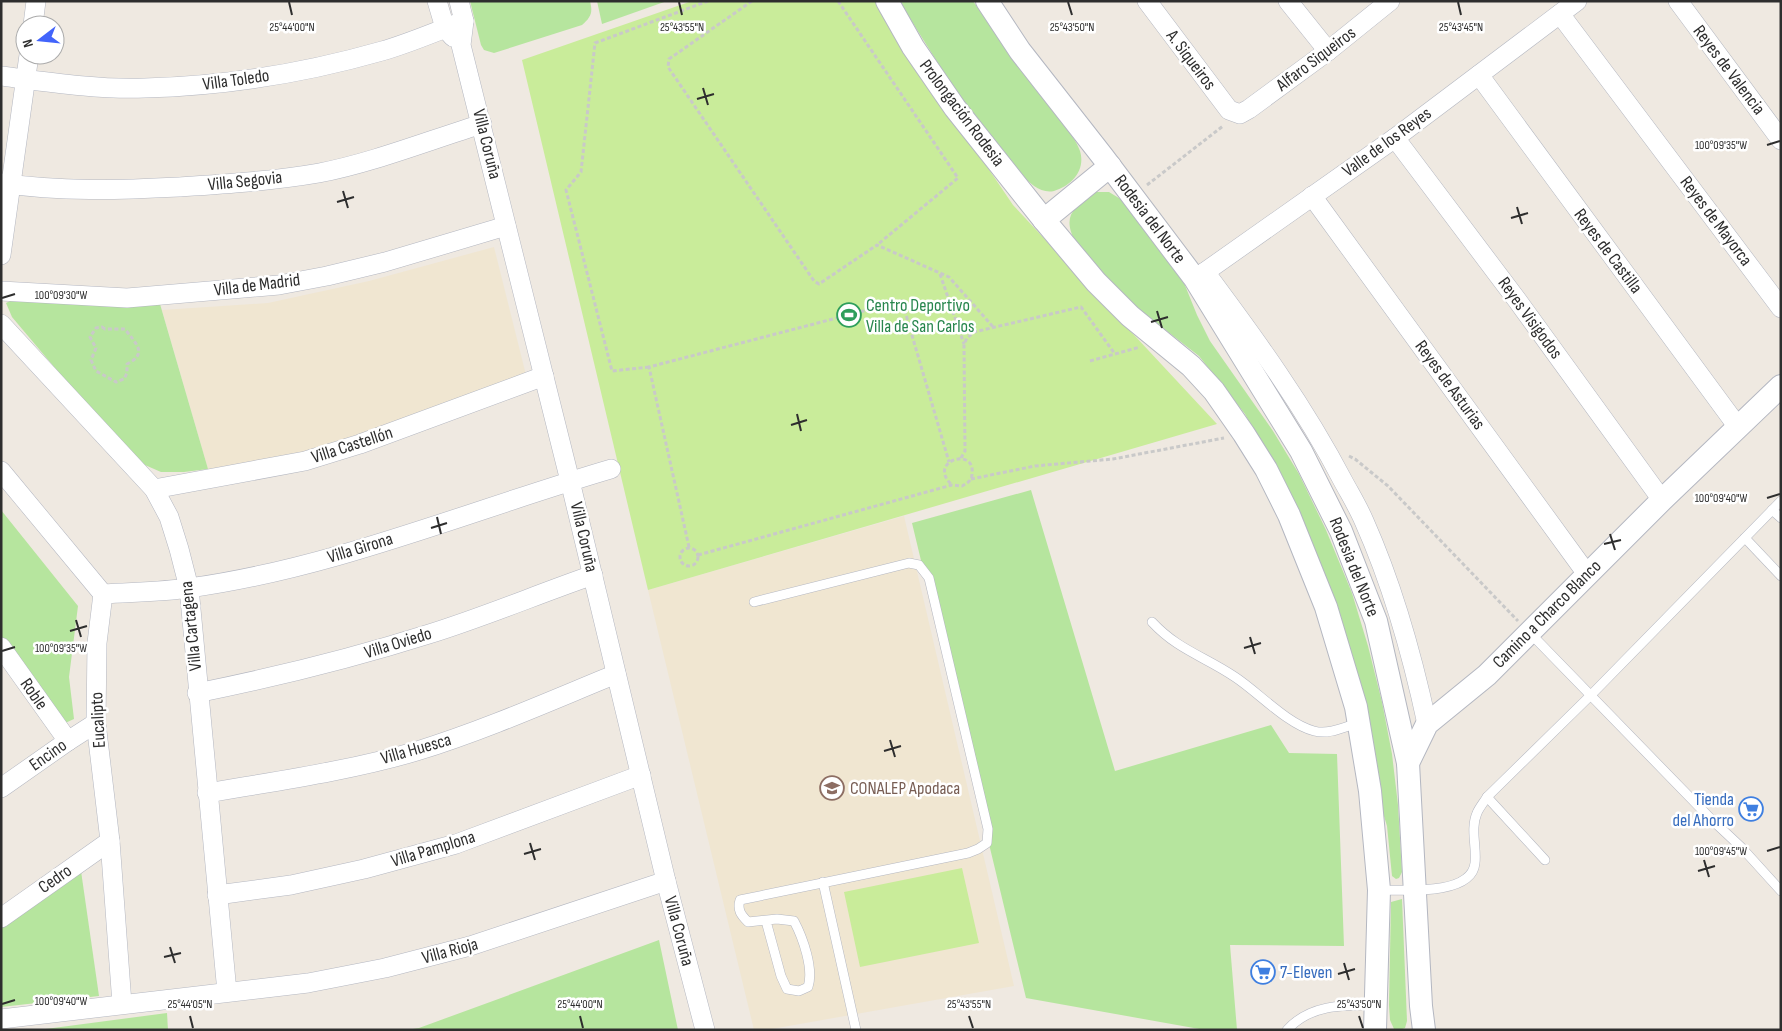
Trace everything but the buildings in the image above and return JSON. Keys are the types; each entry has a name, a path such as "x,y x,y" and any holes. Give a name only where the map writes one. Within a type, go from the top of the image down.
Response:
{"street":[{"path":"34,15 36,1"},
{"path":"437,1 445,28 462,45"},
{"name":"Villa Coruña","path":"459,1 464,21 462,45 704,1030"},
{"name":"Prolongación Rodesia","path":"887,1 913,47 954,108 1044,220"},
{"path":"987,1 1020,52 1110,166 1044,220 1096,282 1130,316 1191,366 1202,379 1244,434 1266,469 1309,560 1326,607 1356,707 1370,791 1379,890 1374,1030"},
{"name":"A. Siqueiros","path":"1147,1 1229,110 1240,114"},
{"path":"1288,1 1328,51"},
{"name":"Alfaro Siqueiros","path":"1240,114 1250,109 1328,51 1390,1"},
{"name":"Valle de los Reyes","path":"1200,275 1395,138 1577,1"},
{"name":"Reyes de Valencia","path":"1678,1 1781,140"},
{"name":"Reyes de Mayorca","path":"1560,14 1781,308"},
{"name":"Villa Toledo","path":"1,76 78,85 144,88 225,84 320,67 383,51 464,21"},
{"path":"1,255 6,184 28,65"},
{"name":"Reyes de Castilla","path":"1479,75 1738,427"},
{"name":"Villa Segovia","path":"6,184 68,190 147,188 218,185 319,173 356,164 482,124"},
{"name":"Reyes Visigodos","path":"1395,138 1517,300 1662,500"},
{"name":"Rodesia del Norte","path":"1110,166 1132,196 1200,275 1301,451 1341,531 1376,621 1408,763 1421,1006 1424,1030"},
{"name":"Reyes de Asturias","path":"1312,196 1587,574"},
{"name":"Villa de Madrid","path":"1,291 127,298 279,285 385,262 506,226"},
{"path":"1200,275 1267,356 1325,446 1364,520 1395,601 1416,668 1428,724"},
{"name":"Villa Cartagena","path":"1,324 154,489 169,516 188,588 227,992"},
{"name":"Villa Castellón","path":"154,489 305,461 360,444 544,376"},
{"name":"Camino a Charco Blanco","path":"1408,763 1428,724 1487,675 1662,500 1781,386"},
{"name":"Villa Girona","path":"103,594 188,588 254,576 314,562 611,469"},
{"path":"1,471 103,594"},
{"name":"Villa Oviedo","path":"198,693 273,678 367,653 430,634 593,575"},
{"name":"Eucalipto","path":"103,594 97,643 96,722 110,841 122,1004"},
{"name":"Roble","path":"4,655 68,741"},
{"name":"Villa Huesca","path":"207,793 318,774 416,751 479,730 616,674"},
{"name":"Encino","path":"1,788 96,722"},
{"name":"Villa Pamplona","path":"217,894 309,881 364,869 456,844 641,775"},
{"name":"Cedro","path":"1,918 110,841"},
{"name":"Villa Rioja","path":"1,1019 308,983 385,968 470,946 666,881"}],"lane":[{"path":"1379,890 1416,890 1451,886 1463,882 1472,875 1475,864 1474,830 1477,814 1487,797 1590,696 1781,501"},
{"path":"1772,510 1781,518"},
{"path":"1745,538 1781,576"},
{"path":"754,602 908,563 919,565 929,578 988,829 987,843 968,853 740,900 738,907 741,916 748,922 777,919 794,920 802,936 811,978 808,987 798,992 787,989 766,921"},
{"path":"1152,622 1164,635 1178,645 1236,678 1302,726 1314,731 1324,732 1333,731 1358,722"},
{"path":"1529,632 1781,890"},
{"path":"1487,797 1545,860"},
{"path":"823,882 856,1030"},
{"path":"1287,1030 1292,1024 1321,1008 1336,1005 1376,1005"}],"path":[{"path":"708,1 596,42 581,172 566,190 612,371 650,367 902,301 949,462"},
{"path":"752,1 669,59 668,67 814,281 820,284 877,244 958,178 838,1"},
{"path":"1132,196 1240,114"},
{"path":"877,244 949,277 994,328"},
{"path":"940,273 964,344 965,451 961,458"},
{"path":"964,344 967,338 974,332 1081,307 1115,354"},
{"path":"102,326 125,330 139,347 140,353 137,359 127,364 127,373 124,379 116,382 96,371 93,366 91,360 96,348 90,337 96,328 102,326"},
{"path":"1090,361 1162,341"},
{"path":"650,367 689,547"},
{"path":"698,555 952,485 962,486 971,479 1035,466 1114,459 1244,434"},
{"path":"1325,446 1355,459 1388,486 1529,632"},
{"path":"952,485 944,474 949,462 955,459 961,458 968,461 972,466 973,473 971,479"},
{"path":"689,547 697,551 698,560 689,566 683,564 679,556 681,551 689,547"}],"shaded area":[{"path":"494,247 526,375 310,454 208,469 162,310 268,303 369,281"},
{"name":"CONALEP Apodaca","path":"904,516 1014,986 766,1030 754,1030 648,590"}],"green space":[{"path":"470,1 590,1 591,12 582,25 494,53 484,50 481,45"},
{"path":"597,1 667,1 602,24"},
{"name":"Centro Deportivo Villa de San Carlos","path":"692,1 875,1 1013,205 1217,424 648,590 522,60"},
{"path":"899,1 973,1 1077,144 1080,151 1081,165 1076,177 1060,189 1049,192 1036,187 1021,175 956,92"},
{"path":"1094,192 1109,192 1127,203 1180,273 1210,341 1273,431 1299,474 1326,530 1352,593 1382,702 1392,754 1398,805 1402,872 1399,878 1396,879 1392,876 1387,826 1282,484 1245,414 1199,356 1127,300 1078,247 1070,228 1071,215 1079,204"},
{"path":"14,299 160,304 208,469 161,472 138,462 114,438 12,317 6,303"},
{"path":"1031,490 1115,771 1271,725 1289,753 1337,754 1344,946 1230,945 1237,1030 1205,1030 1026,998 912,523"},
{"path":"1,510 78,606 69,677 74,719 63,724 1,637"},
{"path":"962,868 979,943 860,967 844,892"},
{"path":"81,871 99,996 1,1007 1,926"},
{"path":"1402,899 1407,1021 1405,1028 1400,1030 1394,1029 1390,1020 1389,1005 1391,902"},
{"path":"659,940 678,1030 407,1030 419,1028"},
{"path":"167,1013 168,1030 38,1030"}],"place":[{"name":"Centro Deportivo Villa de San Carlos","path":"849,315"},
{"name":"CONALEP Apodaca","path":"832,788"},
{"name":"Tienda del Ahorro","path":"1751,809"},
{"name":"7-Eleven","path":"1263,972"}]}
